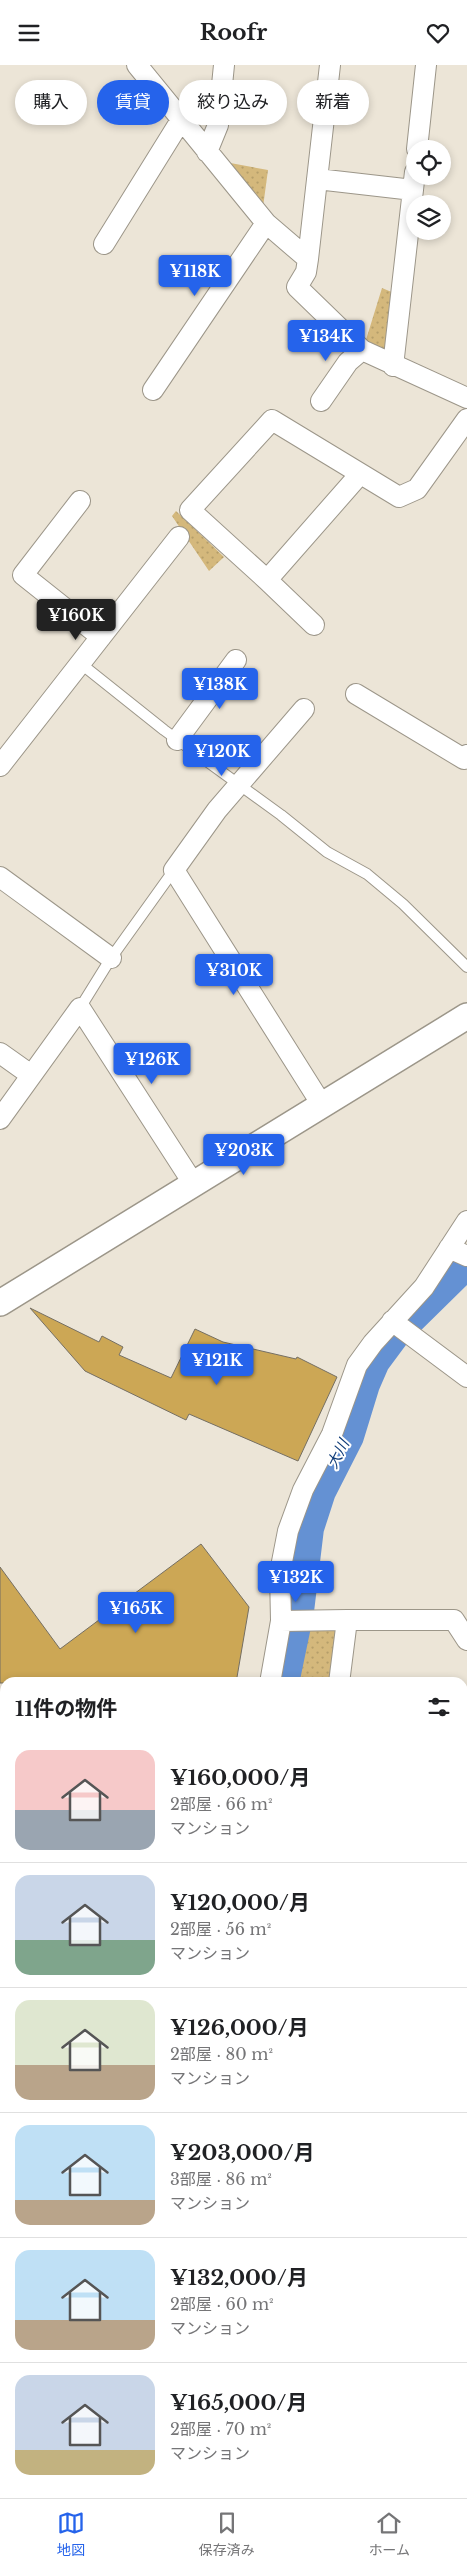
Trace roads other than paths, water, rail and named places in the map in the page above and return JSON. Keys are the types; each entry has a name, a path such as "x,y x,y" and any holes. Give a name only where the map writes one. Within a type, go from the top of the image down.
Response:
{"street":[{"path":"137,65 179,118"},
{"path":"207,152 218,125 224,65"},
{"path":"330,65 308,259 306,272 297,287 362,350 467,399"},
{"path":"419,140 426,65"},
{"path":"104,244 179,123"},
{"path":"185,125 266,223 308,259"},
{"path":"317,179 406,181"},
{"path":"393,366 414,185"},
{"path":"153,390 266,223"},
{"path":"321,401 348,362 362,350"},
{"path":"314,625 190,510 272,420 398,497 416,489 467,419"},
{"path":"267,580 360,474"},
{"path":"80,501 23,575 101,637"},
{"path":"0,766 179,537"},
{"path":"177,740 236,660"},
{"path":"356,694 464,759 467,755"},
{"path":"304,709 239,785 174,870 322,1105"},
{"path":"0,877 111,958"},
{"path":"0,1119 80,1008 193,1183"},
{"path":"0,1303 467,1016"},
{"path":"0,1053 31,1075"},
{"path":"271,1677 282,1621 280,1572 291,1523 303,1490 332,1434 357,1365 392,1321 459,1253 467,1221"},
{"path":"392,1321 467,1377"},
{"path":"340,1677 347,1620"},
{"path":"282,1621 454,1620 467,1640"}],"lane":[{"path":"80,663 177,740 327,852 367,874 402,904 467,967"},
{"path":"80,1008 111,958 174,870"}],"waterway":[{"name":"大川","path":"283,1677 297,1611 307,1528 319,1491 347,1436 363,1384 373,1361 393,1334 467,1261"}]}
